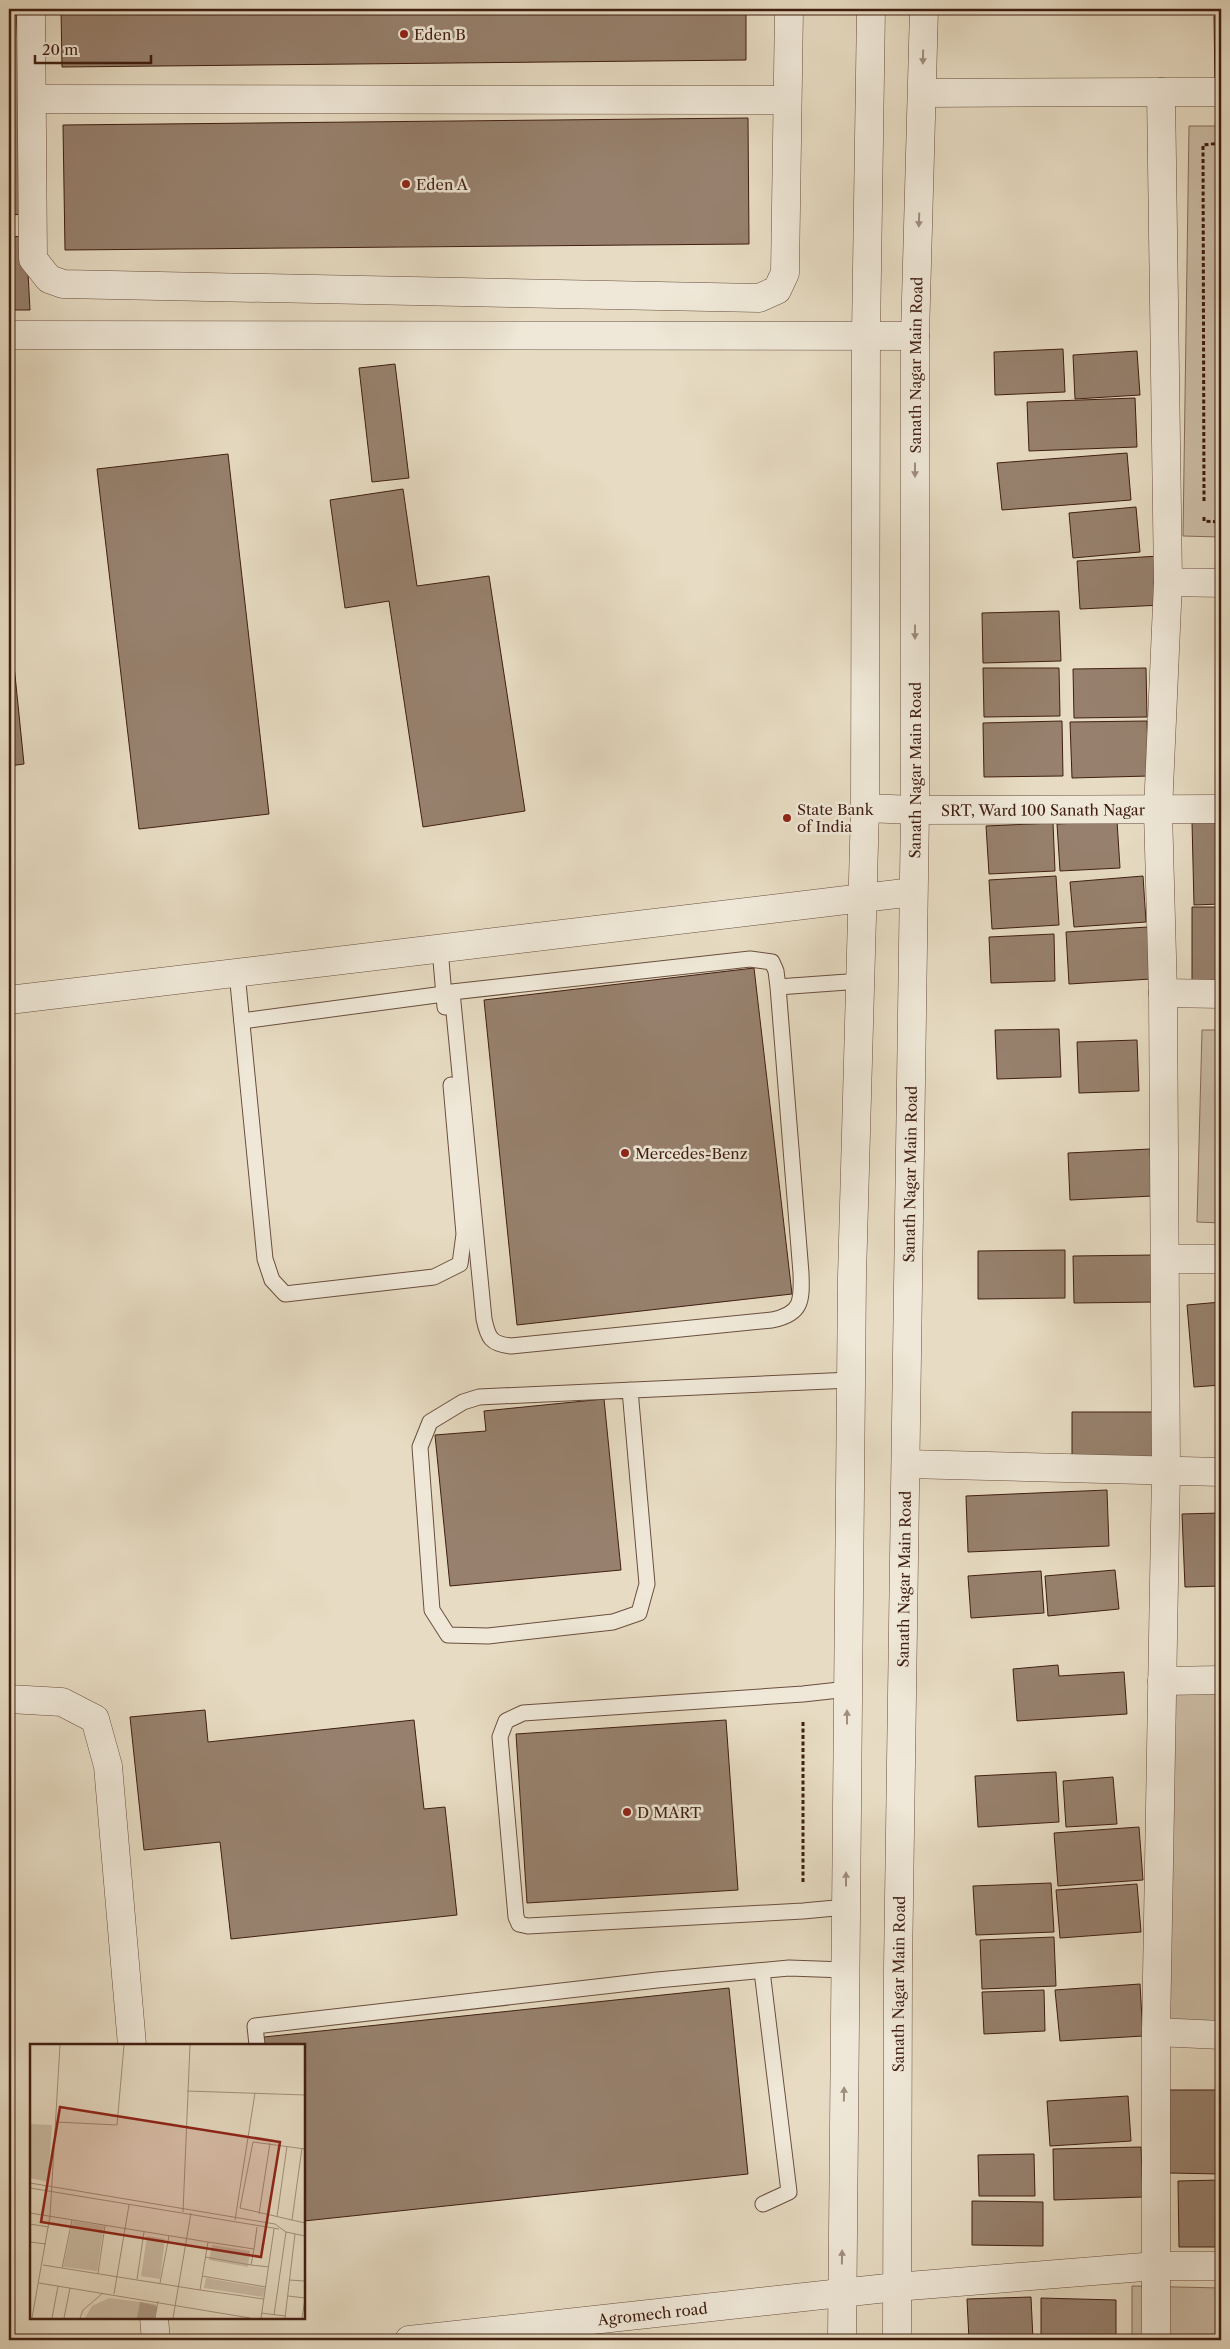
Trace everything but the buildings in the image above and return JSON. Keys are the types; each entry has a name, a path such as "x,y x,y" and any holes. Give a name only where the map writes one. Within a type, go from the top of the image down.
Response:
{"street":[{"path":"31,9 33,259 49,279 63,284 759,298 777,290 785,273 789,9"},
{"path":"842,2340 851,1380 864,898 866,334 871,9"},
{"name":"Sanath Nagar Main Road","path":"897,2340 898,1978 915,810 915,336 924,9"},
{"path":"1156,2340 1156,2032 1166,1470 1163,992 1158,811 1168,582 1161,92"},
{"path":"923,93 1221,92"},
{"path":"32,99 787,100"},
{"path":"9,335 866,334 915,336"},
{"path":"1168,582 1221,583"},
{"name":"SRT, Ward 100 Sanath Nagar","path":"865,808 1158,811 1221,809"},
{"path":"9,1000 913,892"},
{"path":"1163,992 1221,994"},
{"path":"1164,1259 1221,1259"},
{"path":"906,1464 1221,1472"},
{"path":"1162,1680 1221,1680"},
{"path":"9,1699 62,1702 96,1719 108,1766 132,2044"},
{"path":"1156,2032 1221,2035"},
{"name":"Agromech road","path":"409,2340 896,2287 1156,2266 1221,2266"},
{"path":"154,2319 156,2340"}],"lane":[{"path":"242,1021 448,993 750,959 772,962 776,972 778,987 801,1273 802,1296 796,1310 784,1317 772,1320 511,1346 498,1344 492,1340 484,1319 448,993 444,949"},
{"path":"237,973 264,1259 272,1280 285,1294 434,1277 460,1264 464,1234 448,993"},
{"path":"778,987 861,981"},
{"path":"630,1390 647,1584 639,1613 613,1622 488,1636 448,1635 432,1610 420,1447 430,1422 463,1402 479,1397 630,1390 851,1380"},
{"path":"846,1907 528,1926 519,1924 516,1916 500,1737 506,1721 523,1713 803,1694 848,1689"},
{"path":"257,2044 255,2026 657,1980 788,1968 845,1970"},
{"path":"762,1971 789,2192 763,2204"}],"path":[{"path":"1221,143 1203,145 1203,204 1204,521 1221,522"},
{"path":"803,1694 804,1911"}],"shaded area":[{"path":"1189,126 1221,126 1221,537 1183,536"},
{"path":"1202,1030 1221,1030 1221,1223 1197,1222"},
{"path":"1221,1691 1221,2025 1168,2023 1173,1692"},
{"path":"1132,2286 1221,2288 1221,2340 1132,2340"}],"place":[{"name":"Eden B","path":"404,34"},
{"name":"Eden A","path":"406,184"},
{"name":"State Bank of India","path":"787,818"},
{"name":"Mercedes-Benz","path":"625,1153"},
{"name":"D MART","path":"627,1812"}]}
